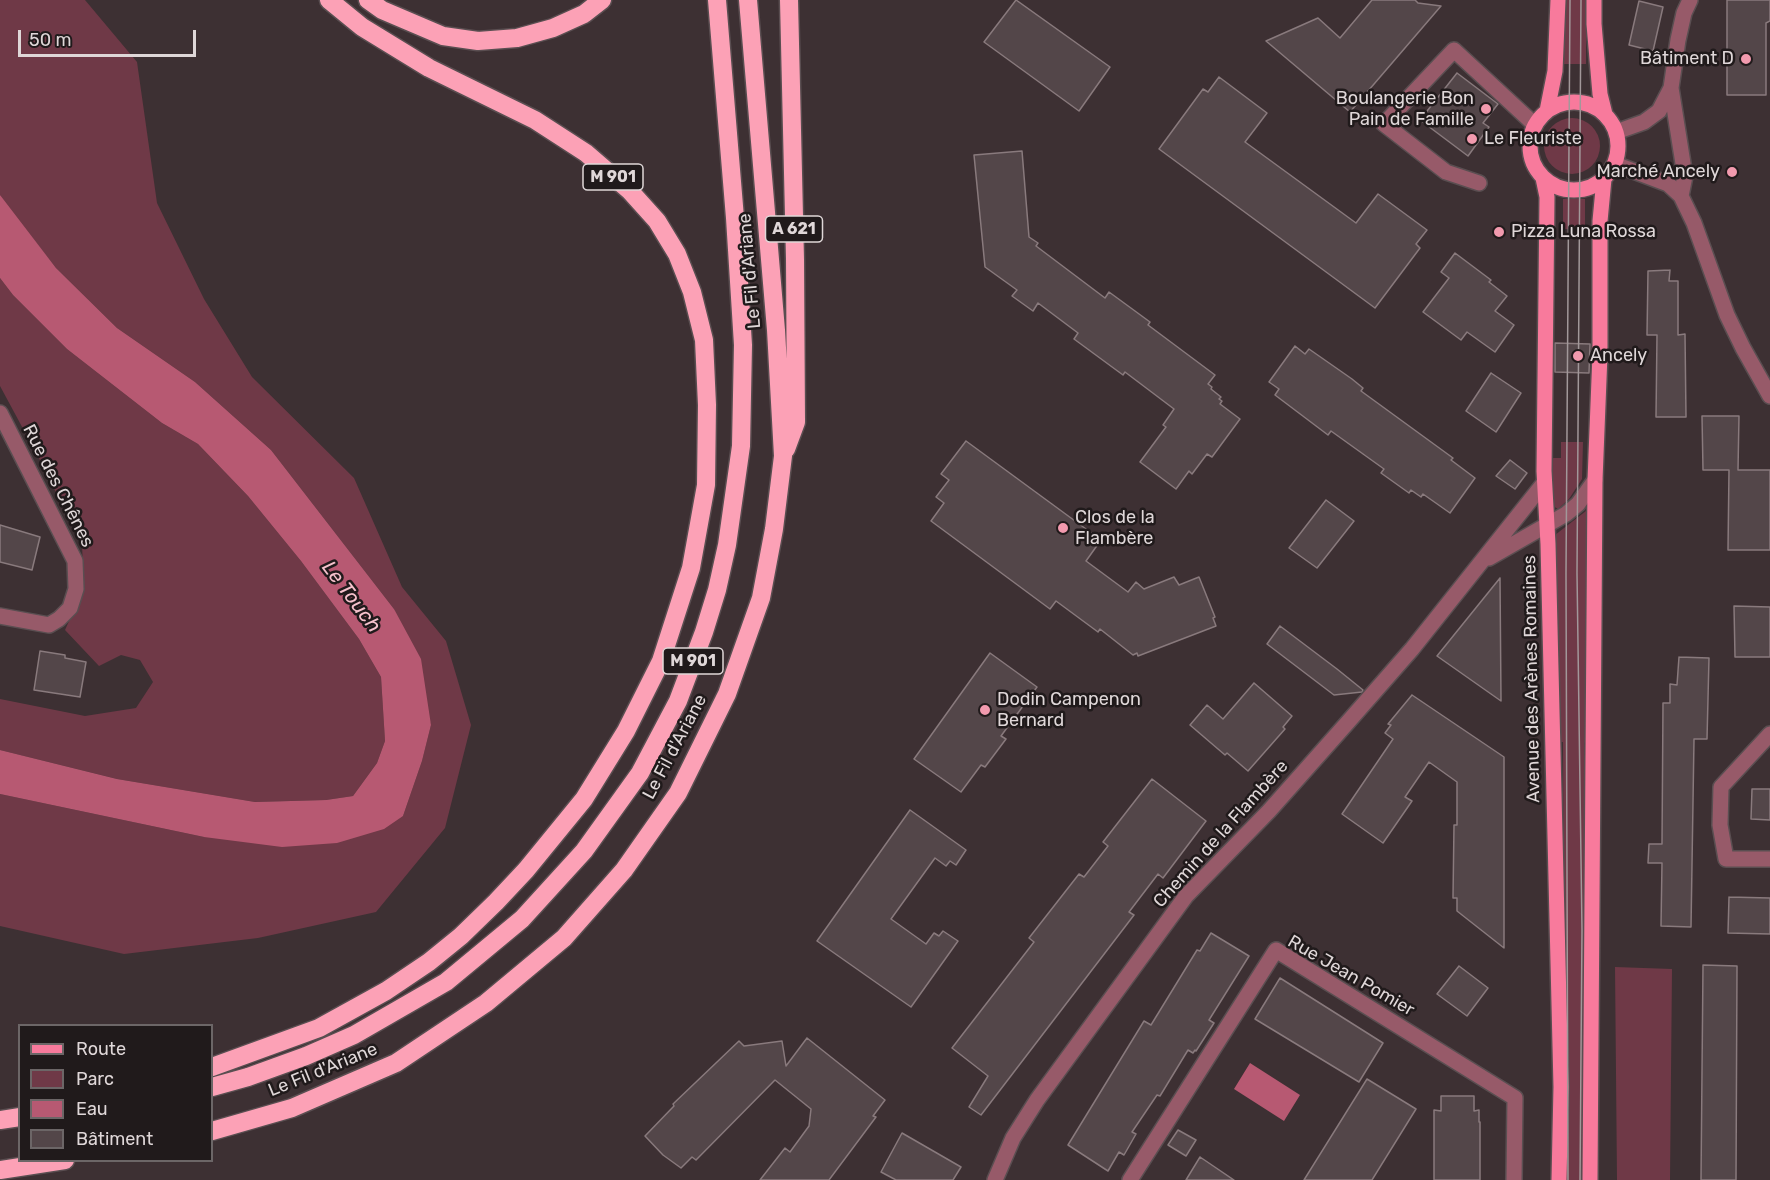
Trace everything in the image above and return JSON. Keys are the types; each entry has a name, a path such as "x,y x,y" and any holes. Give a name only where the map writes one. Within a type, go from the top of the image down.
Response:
{"highway":[{"name":"M 901","path":"213,1067 319,1028 386,991 429,962 461,936 526,870 584,799 626,731 661,661 691,568 706,485 707,405 704,340 692,292 676,254 657,221 630,191 586,153 536,120 429,68 362,27 329,0"},
{"path":"368,0 382,10 443,36 478,41 517,38 553,28 584,14 602,0"},
{"name":"Le Fil d'Ariane","path":"213,1087 306,1056 354,1035 446,982 522,920 584,851 640,773 678,700 717,590 727,545 741,446 743,345 717,0"},
{"name":"Le Fil d'Ariane","path":"213,1131 292,1108 396,1063 486,1003 555,945 624,870 678,793 727,694 760,598 774,529 783,456 775,318 748,0"},
{"name":"A 621","path":"783,456 796,422 789,0"},
{"path":"0,1170 58,1162"}],"main road":[{"path":"1547,111 1555,71 1558,0"},
{"path":"1594,0 1600,94 1605,114 1616,132 1618,153 1615,164 1604,179 1580,190 1568,190 1554,186 1543,178 1535,168 1529,144 1535,125 1547,111 1558,105 1580,102 1593,106 1605,114"},
{"name":"Avenue des Arènes Romaines","path":"1543,178 1547,196 1544,483 1548,523 1561,1087 1559,1180"},
{"path":"1590,1180 1595,480 1600,221 1604,179"}],"street":[{"path":"1681,196 1685,176 1671,88 1678,40 1684,13 1690,0"},
{"path":"1479,183 1446,172 1384,124 1454,50 1535,125"},
{"path":"1616,132 1644,122 1659,111 1671,88"},
{"path":"1615,164 1668,184 1681,196 1694,224 1727,315 1770,396"},
{"name":"Rue des Chênes","path":"0,413 75,561 76,589 70,608 49,625 0,616"},
{"name":"Chemin de la Flambère","path":"1482,563 1566,514 1578,504 1595,480"},
{"name":"Chemin de la Flambère","path":"995,1180 1013,1138 1037,1100 1186,896 1269,811 1340,731 1482,563 1544,483"},
{"path":"1770,734 1721,787 1720,825 1726,859 1770,859"},
{"name":"Rue Jean Pomier","path":"1130,1180 1276,950 1515,1098 1514,1180"}],"green space":[{"path":"0,0 85,0 137,62 157,203 204,299 252,377 354,478 402,587 446,641 471,725 445,828 376,912 258,938 124,954 0,926 0,794 204,837 403,816 422,761 431,725 394,609 271,450 195,382 117,328 56,268 2,200 0,195"},
{"path":"1565,0 1586,0 1586,64 1564,64"},
{"path":"1567,118 1577,118 1592,126 1598,135 1600,146 1598,157 1592,166 1577,174 1567,174 1556,169 1549,162 1544,151 1544,141 1549,130 1556,123"},
{"path":"1563,199 1585,199 1585,230 1563,229"},
{"path":"0,278 13,295 67,349 162,423 198,444 248,496 301,561 359,639 381,677 385,741 377,763 353,796 326,800 255,802 117,779 0,750 0,699 85,716 136,708 153,682 140,660 121,655 99,666 65,630 84,588 82,545 0,386"},
{"path":"1561,442 1583,442 1582,479 1569,499 1558,509 1553,506 1551,458 1561,458"},
{"path":"1586,511 1588,513 1586,742 1584,743 1588,1092 1586,1180 1565,1180 1563,742 1560,742 1555,535"},
{"path":"1615,967 1672,969 1670,1180 1617,1180"}],"water":[{"name":"Le Touch","path":"0,195 56,268 117,328 195,382 271,450 394,609 421,659 431,725 422,761 403,816 384,829 337,843 282,847 204,837 0,794 0,750 117,779 255,802 326,800 353,796 377,763 385,741 381,677 359,639 301,561 248,496 198,444 162,423 67,349 13,295 0,278"},
{"path":"1250,1063 1300,1095 1284,1121 1234,1089"}],"building":[{"path":"1016,0 1110,67 1079,111 984,42"},
{"path":"1372,0 1415,0 1418,3 1441,6 1350,112 1266,41 1318,18 1340,38"},
{"name":"Bâtiment D","path":"1727,0 1770,0 1770,21 1766,23 1766,95 1727,95"},
{"path":"1639,1 1663,7 1653,51 1629,45"},
{"path":"1457,73 1498,104 1483,123 1489,127 1468,156 1420,120"},
{"path":"1219,77 1267,113 1245,142 1356,223 1378,194 1427,230 1416,244 1420,248 1375,308 1159,149 1203,89 1208,92"},
{"path":"1022,151 1029,237 1038,243 1036,246 1105,298 1109,292 1150,322 1148,325 1215,375 1208,384 1221,397 1220,404 1240,419 1212,457 1207,454 1192,474 1189,471 1176,489 1140,462 1166,427 1163,425 1174,409 1125,372 1123,375 1074,339 1078,333 1038,303 1033,311 1012,296 1017,290 985,267 974,155"},
{"path":"1455,253 1491,280 1489,282 1507,296 1495,311 1514,325 1495,352 1467,332 1461,340 1423,312 1449,278 1441,272"},
{"path":"1670,270 1669,281 1678,281 1678,335 1685,334 1686,417 1656,417 1657,335 1647,335 1648,271"},
{"path":"1555,343 1590,344 1589,373 1555,372"},
{"path":"1295,346 1305,354 1309,349 1352,379 1363,388 1361,391 1453,458 1451,460 1475,478 1450,513 1423,494 1421,497 1411,490 1409,493 1381,473 1384,469 1331,431 1328,435 1275,395 1279,389 1269,382"},
{"path":"1491,373 1521,393 1496,432 1466,411"},
{"path":"1702,416 1739,416 1738,470 1770,470 1770,550 1728,550 1729,470 1703,470"},
{"path":"966,441 1101,540 1086,561 1128,592 1136,582 1144,589 1174,577 1179,585 1199,577 1215,617 1213,618 1216,626 1138,656 1137,653 1133,655 1100,629 1098,632 1056,601 1050,609 931,521 944,503 936,497 949,480 941,474"},
{"path":"1510,460 1527,473 1515,489 1496,476"},
{"path":"1326,500 1354,521 1317,568 1289,548"},
{"path":"0,525 40,537 32,570 0,562"},
{"path":"1500,578 1501,701 1437,656"},
{"path":"1734,606 1770,607 1770,657 1735,657"},
{"path":"1280,626 1337,669 1363,690 1362,692 1334,695 1267,644"},
{"path":"40,651 65,655 65,658 86,662 80,697 34,690"},
{"name":"Dodin Campenon Bernard","path":"990,653 1037,687 1001,736 1006,739 985,767 981,765 961,792 914,759"},
{"path":"1679,657 1709,658 1707,739 1694,739 1691,927 1661,926 1662,863 1648,863 1649,844 1662,844 1663,703 1670,703 1670,684 1677,685"},
{"path":"1254,683 1292,716 1283,727 1285,729 1248,771 1190,725 1207,705 1223,719"},
{"path":"1412,695 1504,757 1504,948 1457,911 1457,898 1453,898 1457,782 1429,762 1405,797 1412,801 1383,843 1342,814 1393,739 1385,733 1391,725 1388,724"},
{"path":"1152,779 1206,821 1163,878 1158,874 1129,912 1134,915 981,1115 969,1107 988,1076 952,1048 1034,942 1029,938 1079,874 1084,877 1108,846 1103,842"},
{"path":"1752,789 1770,789 1770,820 1751,819"},
{"path":"910,810 966,850 956,865 950,861 946,866 935,858 891,919 926,944 934,933 939,936 943,931 958,941 911,1007 817,941"},
{"path":"1729,897 1770,898 1770,934 1728,933"},
{"path":"1211,933 1249,956 1209,1020 1214,1023 1196,1051 1193,1053 1188,1050 1160,1096 1157,1095 1132,1132 1136,1134 1124,1155 1119,1152 1108,1171 1068,1145 1144,1021 1151,1025 1197,950 1200,951"},
{"path":"1703,965 1737,966 1736,1180 1701,1180"},
{"path":"1459,966 1488,988 1467,1016 1437,994"},
{"path":"1280,978 1383,1043 1359,1082 1255,1019"},
{"path":"807,1038 885,1100 873,1116 876,1117 829,1180 760,1180 785,1148 790,1152 809,1126 811,1109 775,1080 696,1160 692,1157 681,1168 663,1155 645,1136 674,1106 673,1104 739,1041 744,1046 782,1041 786,1066"},
{"path":"1367,1079 1416,1109 1372,1180 1304,1180"},
{"path":"1441,1096 1474,1096 1474,1111 1479,1110 1480,1122 1480,1180 1434,1180 1434,1110 1441,1111"},
{"path":"1178,1130 1196,1140 1186,1156 1168,1145"},
{"path":"902,1133 961,1167 953,1180 896,1180 881,1172"},
{"path":"1200,1157 1234,1180 1186,1180"}],"tram line":[{"path":"1568,1180 1566,573 1570,0"},
{"path":"1580,1180 1582,930 1577,573 1581,0"}],"place":[{"name":"Bâtiment D","path":"1746,59"},
{"name":"Boulangerie Bon Pain de Famille","path":"1486,109"},
{"name":"Le Fleuriste","path":"1472,139"},
{"name":"Marché Ancely","path":"1732,172"},
{"name":"Pizza Luna Rossa","path":"1499,232"},
{"name":"Ancely","path":"1578,356"},
{"name":"Clos de la Flambère","path":"1063,528"},
{"name":"Dodin Campenon Bernard","path":"985,710"}]}
